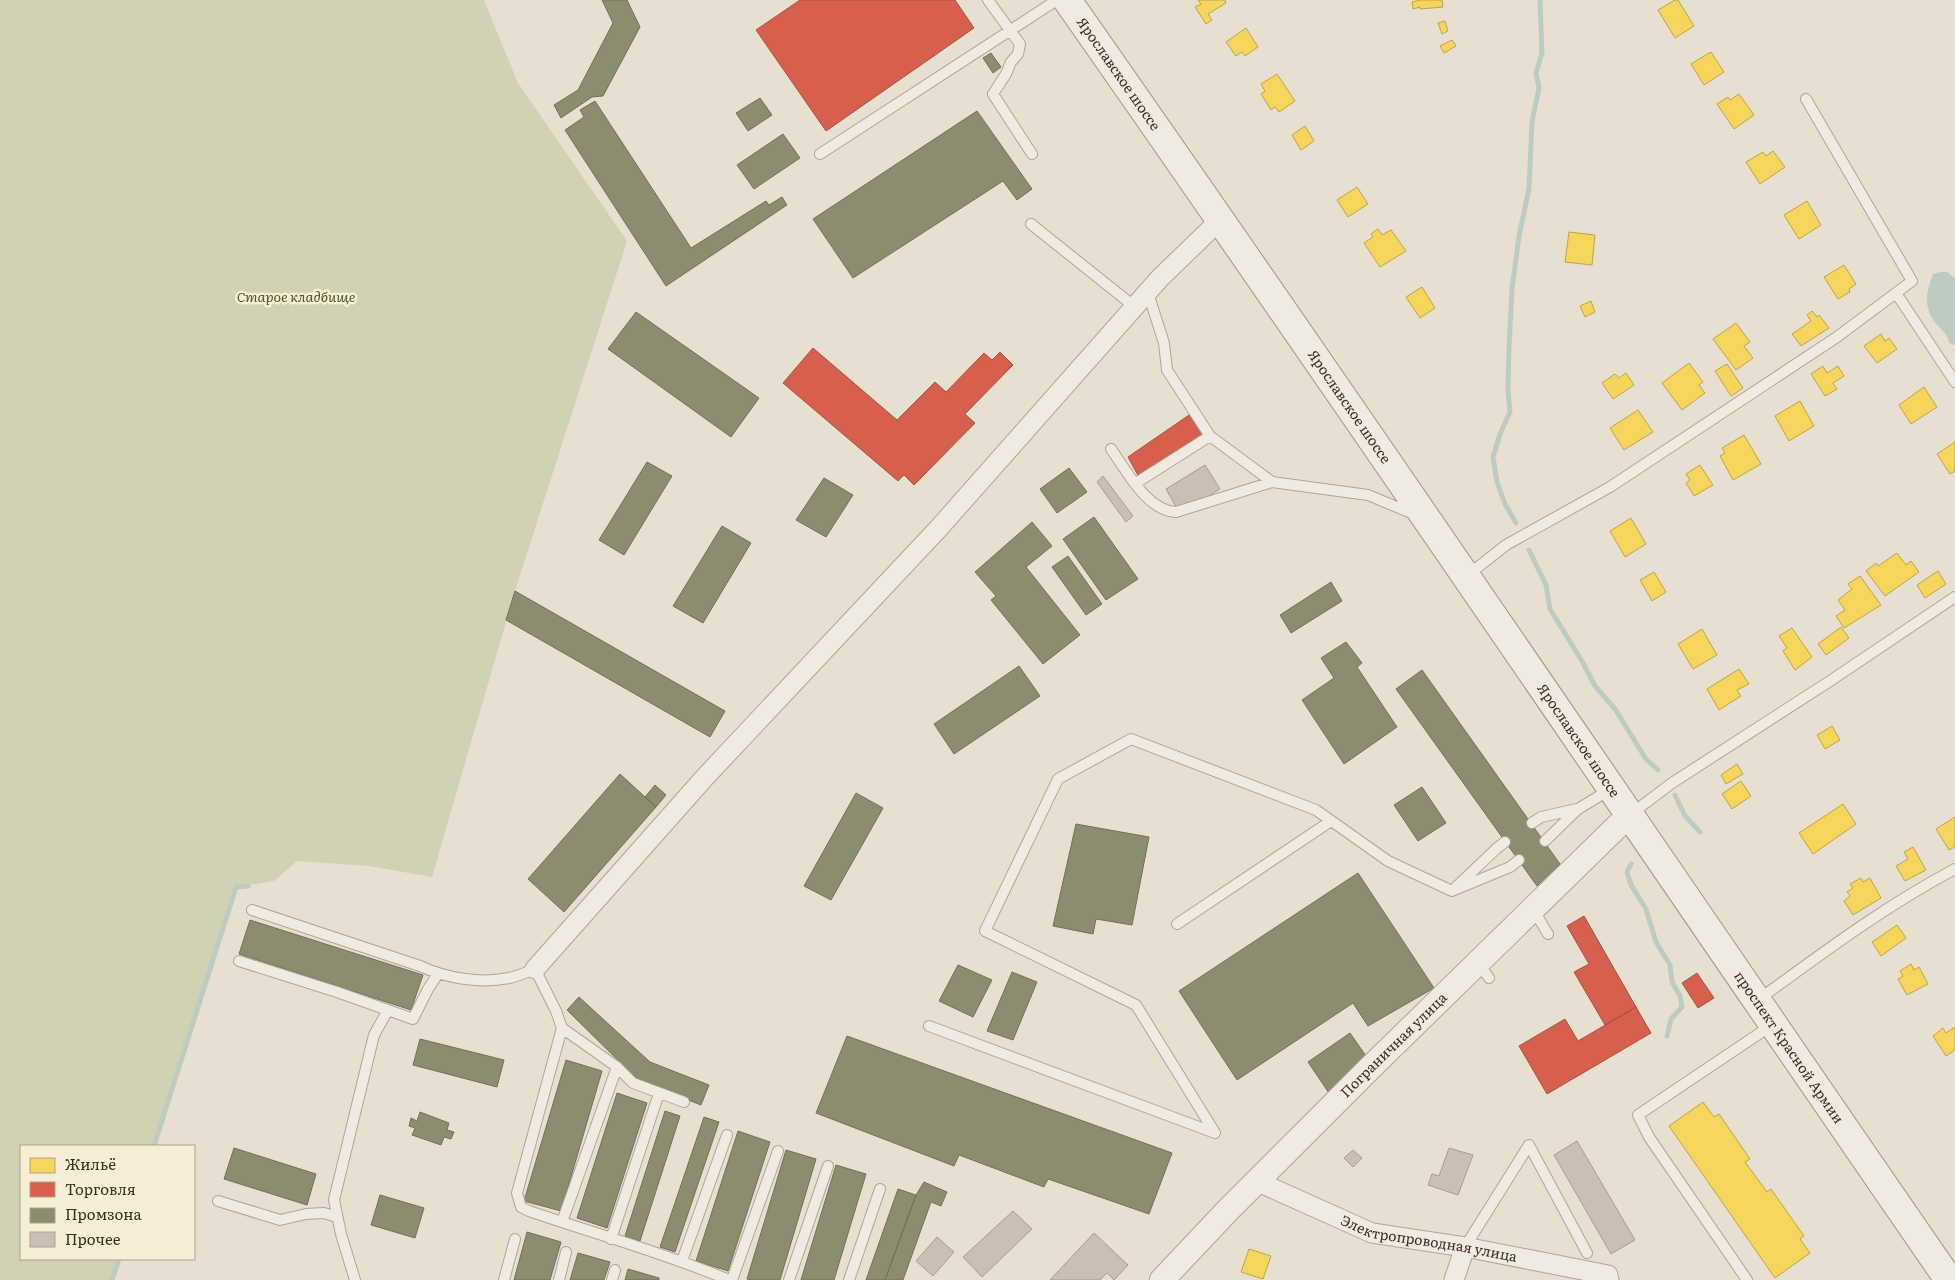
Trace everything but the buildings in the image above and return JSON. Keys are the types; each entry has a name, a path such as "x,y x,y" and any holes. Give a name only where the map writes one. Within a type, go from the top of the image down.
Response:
{"main road":[{"name":"Ярославское шоссе","path":"1067,0 1221,219 1630,814"},
{"name":"проспект Красной Армии","path":"1630,814 1949,1280"}],"street":[{"path":"535,969 706,776 938,529 1160,278 1221,219"},
{"name":"Пограничная улица","path":"1162,1280 1256,1182 1483,970 1532,909 1630,814"},
{"name":"Электропроводная улица","path":"1256,1182 1372,1233 1465,1247 1609,1278"},
{"path":"1454,1280 1465,1247"}],"lane":[{"path":"988,0 1020,44 1018,54 1011,62 1006,74 993,94 1032,154"},
{"path":"820,154 1057,0"},
{"path":"1467,576 1506,545 1610,487 1837,337 1912,281 1806,99"},
{"path":"1031,224 1142,300 1166,354 1167,370 1210,436 1272,482"},
{"path":"1896,293 1955,382"},
{"path":"1136,483 1210,436"},
{"path":"1111,449 1151,503 1166,512 1176,512 1272,482 1368,495 1428,520"},
{"path":"1630,814 1672,783 1830,681 1955,597"},
{"path":"929,1026 1215,1133 1136,1004 985,931 1058,779 1131,739 1316,810 1388,860 1452,891 1510,867 1518,860"},
{"path":"1544,841 1578,809 1612,789"},
{"path":"1532,823 1541,817 1578,809"},
{"path":"1178,924 1331,821"},
{"path":"1452,891 1496,849 1506,842"},
{"path":"1757,1001 1868,921 1921,887 1955,869"},
{"path":"1532,909 1548,934"},
{"path":"252,910 420,966 438,974 489,980 510,978 535,969 556,1011 562,1028 518,1194 521,1206 529,1211 682,1261 730,1280 778,1151"},
{"path":"239,961 413,1019 438,974"},
{"path":"355,1280 334,1200 374,1035 388,1010"},
{"path":"1747,1280 1649,1137 1638,1115 1773,1024"},
{"path":"562,1028 616,1067 633,1083 684,1102"},
{"path":"562,1222 616,1067"},
{"path":"611,1239 659,1093"},
{"path":"682,1261 727,1135"},
{"path":"1465,1247 1529,1145 1587,1253"},
{"path":"789,1280 828,1166"},
{"path":"849,1280 880,1189"},
{"path":"218,1201 280,1220 306,1214 324,1213 337,1217"},
{"path":"504,1280 515,1240"},
{"path":"559,1280 566,1252"}],"green space":[{"name":"Старое кладбище","path":"0,0 484,0 518,83 627,241 515,591 432,877 369,866 297,861 274,881 236,887 154,1145 20,1145 20,1260 119,1260 112,1280 0,1280"}],"shaded area":[{"path":"1947,272 1955,278 1955,345 1949,343 1947,336 1934,320 1928,308 1927,295 1930,282 1933,274"}],"waterway":[{"path":"1516,523 1505,504 1497,482 1493,457 1500,434 1510,412 1508,391 1512,289 1519,236 1529,189 1532,122 1539,88 1536,73 1542,53 1540,0"},
{"path":"1529,550 1546,585 1550,609 1595,686 1615,709 1646,759 1658,770"},
{"path":"1675,795 1685,816 1700,832"},
{"path":"1631,864 1627,872 1631,885 1646,909 1656,942 1670,965 1672,982 1680,996 1682,1007 1671,1019 1667,1036"},
{"path":"154,1145 236,887 248,886"},
{"path":"112,1280 119,1260"}]}
